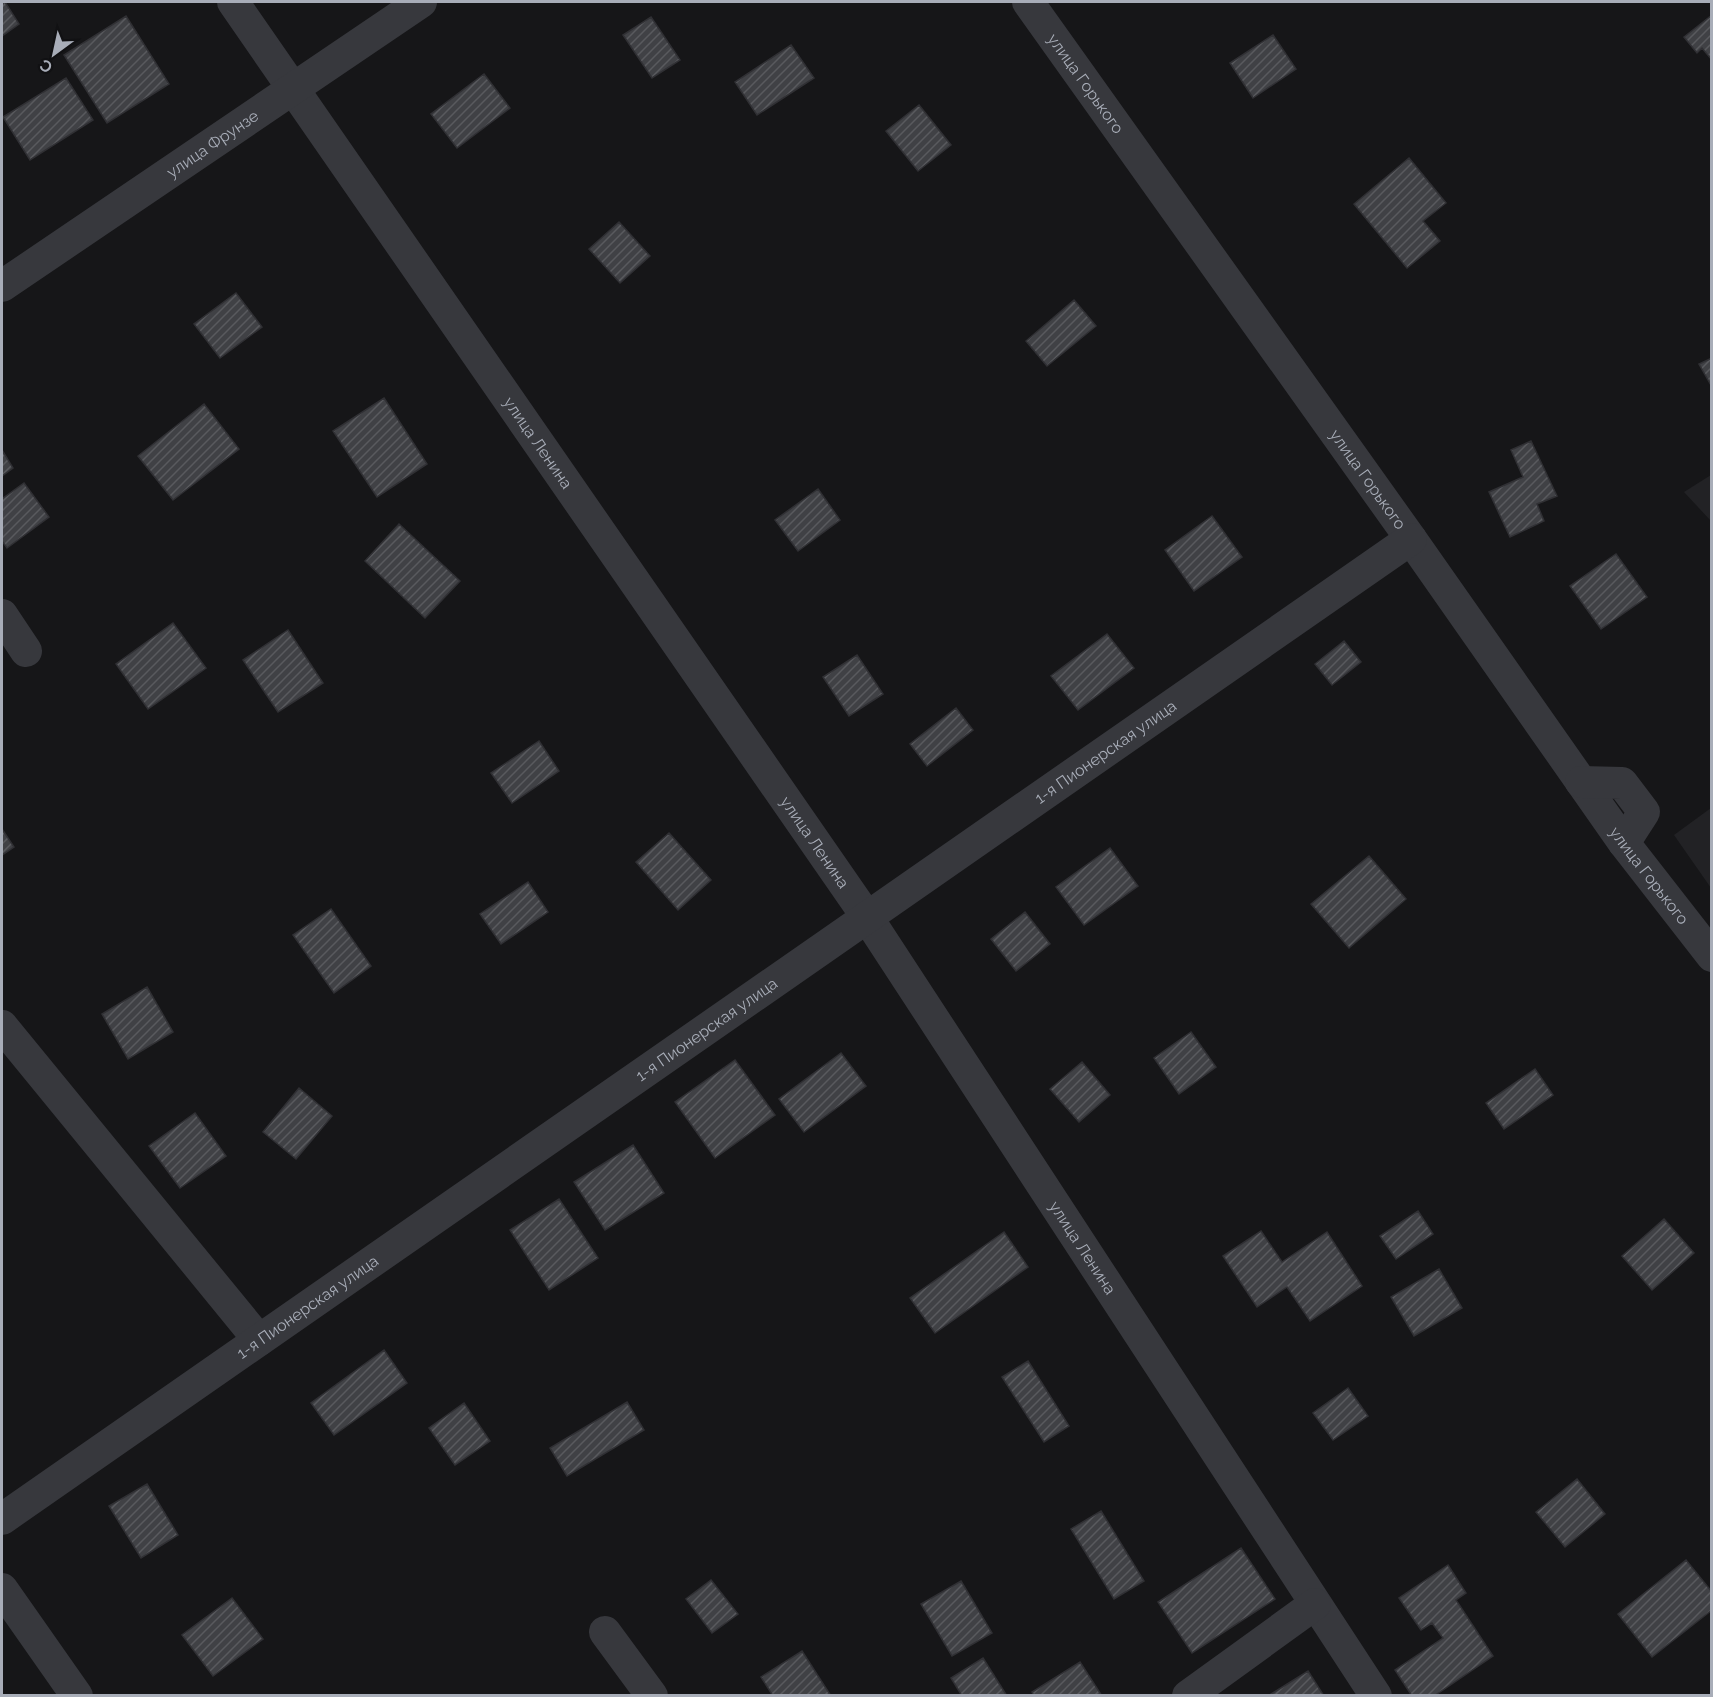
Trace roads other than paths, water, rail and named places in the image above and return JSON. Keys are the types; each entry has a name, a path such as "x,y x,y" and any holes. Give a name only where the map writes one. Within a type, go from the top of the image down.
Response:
{"street":[{"name":"улица Ленина","path":"233,2 295,88 867,917 1376,1695"},
{"name":"улица Фрунзе","path":"2,286 421,2"},
{"name":"улица Горького","path":"1028,2 1411,539 1624,843 1712,956"},
{"name":"1-я Пионерская улица","path":"2,1519 1411,539"},
{"path":"2,615 26,651"},
{"path":"2,1026 259,1340"},
{"path":"2,1589 77,1695"},
{"path":"1188,1695 1315,1604"},
{"path":"605,1632 652,1695"}]}
